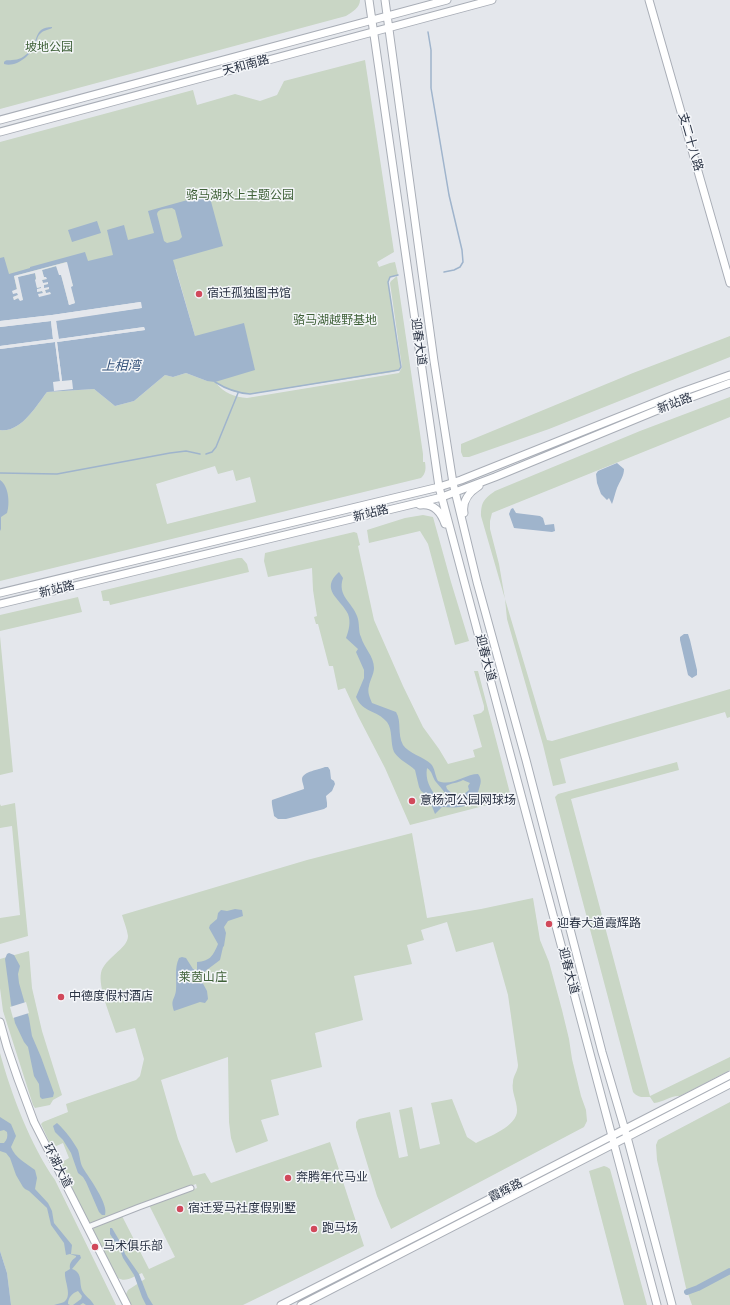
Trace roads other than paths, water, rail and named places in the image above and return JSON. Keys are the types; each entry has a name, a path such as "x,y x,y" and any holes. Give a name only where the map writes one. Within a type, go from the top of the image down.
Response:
{"street":[{"name":"迎春大道","path":"369,0 439,487 613,1135 657,1305"},
{"name":"迎春大道","path":"384,0 434,361 453,483 477,582 526,760 609,1077 627,1137 672,1305"},
{"name":"天和南路","path":"0,120 448,0"},
{"name":"天和南路","path":"0,132 492,0"},
{"name":"支二十八路","path":"649,0 730,283"},
{"name":"新站路","path":"0,594 453,483 679,393 730,375"},
{"name":"新站路","path":"0,604 442,497 495,477 666,407 730,383"},
{"path":"477,582 463,508 464,500 475,489 495,477"},
{"path":"404,506 426,504 432,506 442,515 468,594"},
{"path":"454,540 466,536"},
{"name":"环湖大道","path":"0,1022 16,1075 34,1122 127,1305"},
{"name":"霞辉路","path":"282,1305 730,1075"},
{"path":"598,1080 609,1077"},
{"name":"霞辉路","path":"300,1305 730,1084"},
{"path":"627,1188 639,1185"},
{"path":"88,1227 191,1188"}],"water":[{"path":"52,27 40,34 33,49 22,60 9,65 4,64 6,61 21,58 29,52 39,32 46,28"},
{"name":"上相湾","path":"209,194 223,246 173,260 195,336 244,323 255,370 215,382 207,381 186,373 173,377 165,375 134,401 115,406 94,389 47,392 33,411 21,423 8,430 0,430 0,349 55,342 60,381 62,381 57,342 145,330 144,327 58,339 56,320 141,308 140,302 0,321 0,258 4,257 9,274 85,252 88,261 113,255 107,230 124,225 128,240 154,233 148,211","holes":["172,208 175,210 182,237 179,240 167,243 164,241 157,214 161,210","66,262 73,286 70,286 75,303 69,305 61,274 57,266 42,270 44,278 46,279 42,280 43,283 48,284 43,285 44,288 49,289 45,290 46,293 43,293 42,291 38,292 41,287 37,288 35,273 17,277 23,300 19,298 14,300 13,297 18,295 14,276"]},
{"path":"97,221 101,233 72,242 68,230"},
{"path":"51,321 53,339 0,346 0,327"},
{"path":"617,463 624,469 624,472 612,504 609,498 607,500 601,494 597,483 596,474 598,471"},
{"path":"0,480 7,491 8,505 7,513 1,517 0,531"},
{"path":"513,508 516,513 540,516 543,518 545,525 554,524 555,531 552,532 514,528 509,514"},
{"path":"339,572 343,578 343,594 355,611 362,641 374,664 374,670 368,690 372,703 396,712 399,720 400,737 403,745 405,748 431,764 438,781 448,782 478,774 481,779 480,787 477,796 470,804 460,807 442,807 435,814 428,796 421,791 419,787 415,770 394,752 390,729 387,722 379,715 366,709 359,702 356,697 364,678 364,670 356,652 358,649 346,638 349,626 349,617 345,609 333,594 331,584 333,578","holes":["427,768 444,792 446,796 445,798 437,798 432,791 427,780","463,780 470,783 468,786 469,790 463,795 455,796 447,789 446,786"]},
{"path":"684,634 688,634 697,670 697,675 692,678 688,675 680,640 680,637"},
{"path":"328,767 330,770 331,779 335,784 332,791 326,796 327,807 286,819 278,819 274,816 272,800 304,789 302,780 303,776 308,772"},
{"path":"235,909 242,910 243,916 228,921 224,927 226,933 220,960 204,972 200,978 207,991 208,999 205,1003 200,1002 174,1011 173,1002 176,990 176,970 179,958 186,958 193,969 197,970 197,962 208,959 218,944 209,928 210,925 217,919 218,913 221,910 227,911"},
{"path":"9,953 14,955 20,966 18,974 19,983 29,1018 32,1036 54,1093 53,1097 42,1099 40,1097 39,1084 34,1076 28,1047 15,1023 5,959"},
{"path":"0,1117 11,1124 16,1136 11,1147 13,1151 21,1160 35,1170 37,1178 35,1189 48,1203 52,1211 54,1223 72,1245 71,1254 80,1255 81,1258 72,1269 78,1273 83,1292 94,1305 86,1305 83,1303 80,1305 73,1305 81,1299 82,1296 78,1291 71,1296 68,1302 70,1305 54,1305 64,1302 67,1299 68,1292 65,1272 70,1269 70,1263 76,1256 70,1254 66,1255 64,1243 51,1225 47,1208 23,1187 16,1175 10,1158 6,1153 0,1151 0,1143 4,1143 7,1139 7,1132 4,1130 0,1131"},
{"path":"57,1123 69,1136 78,1150 82,1166 98,1191 104,1204 105,1215 102,1215 99,1212 86,1182 78,1173 71,1153 63,1140 55,1132 53,1126"},
{"path":"110,1228 112,1228 122,1245 125,1254 139,1274 148,1297 153,1305 146,1305 134,1275 110,1234"},
{"path":"0,1251 7,1273 11,1305 0,1305"}],"waterway":[{"path":"428,32 431,50 431,88 449,195 462,250 463,262 460,267 444,272"},
{"path":"215,382 223,387 241,393 250,394 399,370 401,367 388,282 390,277 398,275"},
{"path":"206,454 212,452 216,447 238,393"},
{"path":"0,473 57,474 170,453 186,451 200,454"},
{"path":"687,1292 698,1288 730,1271"}],"place":[{"name":"宿迁孤独图书馆","path":"199,294"},
{"name":"意杨河公园网球场","path":"412,801"},
{"name":"迎春大道霞辉路","path":"549,924"},
{"name":"中德度假村酒店","path":"61,997"},
{"name":"奔腾年代马业","path":"288,1178"},
{"name":"宿迁爱马社度假别墅","path":"180,1209"},
{"name":"跑马场","path":"314,1229"},
{"name":"马术俱乐部","path":"95,1247"}],"park label":[{"name":"坡地公园","path":"49,48"},
{"name":"骆马湖水上主题公园","path":"240,196"},
{"name":"骆马湖越野基地","path":"335,321"},
{"name":"莱茵山庄","path":"203,978"}]}
